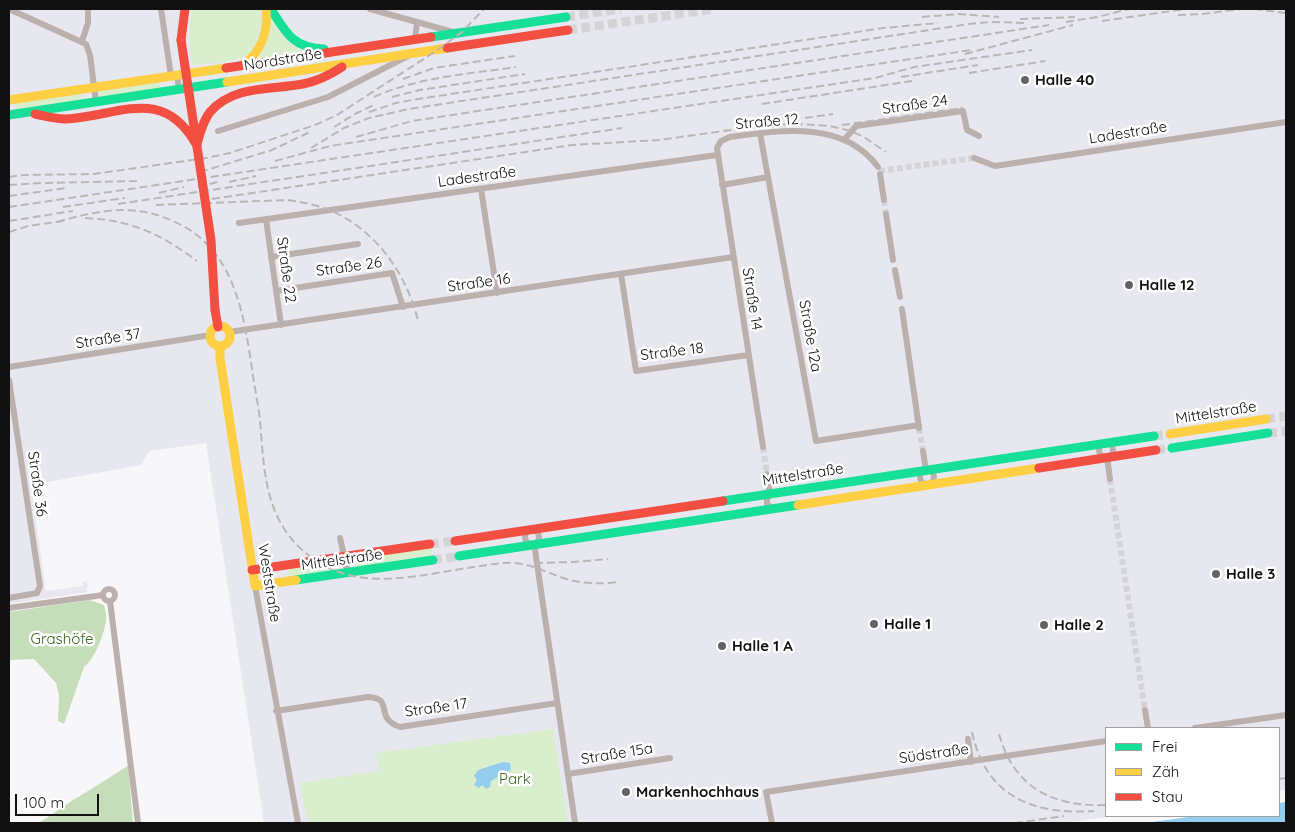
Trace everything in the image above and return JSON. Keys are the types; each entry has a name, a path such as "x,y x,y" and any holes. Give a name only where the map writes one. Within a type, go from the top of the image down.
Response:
{"street":[{"path":"9,9 86,44 90,56 96,102"},
{"path":"82,41 88,23 88,9"},
{"path":"162,9 171,76 179,89"},
{"path":"185,9 181,40 211,240 215,310 218,327"},
{"path":"236,67 254,57 262,45 266,28 266,9"},
{"path":"271,9 285,33 297,43 318,49 357,48"},
{"path":"370,9 456,33"},
{"name":"Nordstraße","path":"9,100 562,18 564,31 10,116"},
{"path":"415,39 417,23"},
{"path":"218,131 328,97 410,55"},
{"path":"196,144 204,121 210,112 227,98 246,92 317,80 346,64"},
{"path":"166,91 171,76"},
{"path":"28,112 64,119 150,108 176,118 196,144"},
{"name":"Straße 24","path":"844,140 856,126 963,111 967,130 979,136"},
{"name":"Ladestraße","path":"974,158 995,166 1286,122"},
{"name":"Straße 12","path":"717,155 717,148 721,141 730,136 796,130 828,134 861,148 879,170 884,200"},
{"name":"Straße 12a","path":"760,133 816,441 919,426 902,309"},
{"name":"Ladestraße","path":"239,223 717,155"},
{"name":"Straße 14","path":"717,155 763,447"},
{"path":"722,185 768,177"},
{"path":"481,189 496,293"},
{"path":"886,214 893,260"},
{"name":"Straße 22","path":"266,219 281,325"},
{"path":"271,257 358,244"},
{"name":"Straße 16","path":"229,332 733,257"},
{"path":"895,270 900,298"},
{"name":"Straße 26","path":"276,291 392,273 403,307"},
{"name":"Straße 18","path":"620,274 636,371 748,355"},
{"path":"218,327 223,327 229,332 228,341 220,346 212,341 211,335 213,330 218,327"},
{"name":"Straße 37","path":"9,367 211,335"},
{"name":"Weststraße","path":"220,346 220,358 252,570 276,711 298,823"},
{"name":"Straße 36","path":"9,380 40,586 38,592 31,595 9,598"},
{"name":"Mittelstraße","path":"1170,434 1266,419"},
{"name":"Mittelstraße","path":"1172,448 1268,433"},
{"name":"Mittelstraße","path":"456,541 1154,436"},
{"path":"1105,444 1101,445 1099,451 1102,456 1107,457 1110,479"},
{"name":"Mittelstraße","path":"458,556 1156,450"},
{"path":"923,451 926,470"},
{"path":"926,470 932,471 935,476 933,482 928,484 922,483 920,478 921,473 926,470"},
{"path":"767,474 774,493 782,496 783,504 776,507 768,504 767,499 774,493"},
{"path":"668,509 670,523"},
{"path":"595,520 597,534"},
{"path":"531,530 536,531 539,535 538,541 534,543 575,823"},
{"path":"340,538 348,573"},
{"name":"Mittelstraße","path":"252,570 430,544"},
{"name":"Mittelstraße","path":"255,586 433,560"},
{"path":"9,608 103,595 107,590 114,590 115,597 110,601"},
{"path":"103,595 104,599 110,601"},
{"path":"110,601 138,823"},
{"name":"Straße 17","path":"276,711 368,697 378,698 383,702 386,718 391,724 400,726 557,703"},
{"path":"1145,710 1148,727"},
{"path":"1202,727 1286,715"},
{"path":"968,739 971,762"},
{"name":"Südstraße","path":"772,823 766,792 1105,742"},
{"name":"Straße 15a","path":"568,774 670,758"}],"shaded area":[{"path":"9,9 1286,9 1286,790 1280,791 1280,727 1105,727 1105,817 1107,817 1064,823 264,823 206,443 149,451 141,465 31,485 46,591 83,586 82,582 87,581 88,587 86,588 88,592 9,604"}],"green space":[{"path":"193,9 260,9 261,23 257,43 251,51 234,60 193,65 189,37"},
{"path":"270,13 284,37 299,50 306,53 258,59 262,54 269,32"},
{"path":"159,81 160,88 100,97 99,90"},
{"path":"81,93 83,99 18,110 15,107 17,102"},
{"path":"431,548 432,555 356,567 354,565 355,559"},
{"path":"319,565 331,571 289,577 288,569"},
{"name":"Grashöfe","path":"89,600 104,605 105,625 95,652 84,667 64,724 58,721 59,696 56,683 34,659 9,660 9,612"},
{"name":"Park","path":"553,729 568,823 308,823 300,783 379,771 376,753"},
{"path":"128,766 133,823 39,823 67,804"}],"water":[{"path":"503,762 510,763 511,770 491,781 490,787 486,789 482,785 479,788 474,785 477,780 474,776 478,770"},
{"path":"1286,802 1286,823 1145,823 1189,817 1280,817 1280,803"}],"tunnel":[{"path":"566,17 621,9"},
{"path":"568,30 714,9"},
{"path":"879,171 974,158"},
{"path":"884,200 886,214"},
{"path":"1266,419 1286,416"},
{"path":"919,428 923,451"},
{"path":"1268,433 1286,431"},
{"path":"1154,436 1170,434"},
{"path":"763,447 767,474"},
{"path":"1156,450 1172,448"},
{"path":"1110,479 1145,710"},
{"path":"430,544 455,541"},
{"path":"433,560 459,556"}],"railway":[{"path":"9,177 22,175 94,174 206,158 230,153 315,125 337,115 436,51 462,32 484,9"},
{"path":"1066,22 1129,9"},
{"path":"1102,21 1186,9"},
{"path":"1178,15 1242,9"},
{"path":"1254,9 1286,13"},
{"path":"922,17 959,14 999,17"},
{"path":"1020,19 1075,17"},
{"path":"311,148 344,128 369,118 409,109 969,24 991,22 1026,23"},
{"path":"369,112 412,100 883,28 938,23"},
{"path":"356,137 412,121 1049,25"},
{"path":"965,54 1073,25"},
{"path":"275,161 330,146 971,50"},
{"path":"9,207 875,78 914,67 1032,50"},
{"path":"403,79 434,68 515,56"},
{"path":"969,73 1045,61"},
{"path":"901,77 978,65"},
{"path":"374,97 391,90 426,81 516,67"},
{"path":"392,97 420,90 525,74"},
{"path":"762,104 912,81"},
{"path":"334,127 374,105"},
{"path":"842,125 963,108"},
{"path":"805,118 833,114"},
{"path":"212,199 572,145 659,140 767,125 800,124 830,126 851,131 864,137 886,152"},
{"path":"118,204 622,128"},
{"path":"200,172 272,150 310,132"},
{"path":"229,182 256,176"},
{"path":"9,185 137,181"},
{"path":"198,187 221,181"},
{"path":"159,193 184,187"},
{"path":"9,196 67,188"},
{"path":"63,207 125,198"},
{"path":"156,205 288,200 328,209 354,224 380,246 407,289 418,321"},
{"path":"57,222 105,211 121,210 151,213 183,226 201,239 216,254 227,272 242,312 259,412 265,471 273,505 279,521 289,536 318,562 336,571 375,579 415,576 500,563 515,563 579,582 618,582"},
{"path":"9,221 73,211"},
{"path":"85,218 102,219 145,230 171,243 197,261"},
{"path":"9,232 28,226 63,221"},
{"path":"535,563 608,559"},
{"path":"972,732 979,754 988,772 1001,787 1015,797 1032,805 1051,809 1094,811"},
{"path":"999,734 1006,753 1015,768 1025,781 1038,790 1053,798 1069,802 1105,805"},
{"path":"1280,779 1286,778"},
{"path":"1015,823 1064,816"}],"traffic: fast":[{"path":"271,9 292,38 305,46 324,49"},
{"path":"431,37 566,17"},
{"path":"9,115 227,82"},
{"path":"1172,448 1268,433"},
{"path":"723,501 1154,436"},
{"path":"459,556 798,505"},
{"path":"296,580 433,560"}],"traffic: slow":[{"path":"243,64 250,59 263,40 266,25 266,9"},
{"path":"227,82 447,48"},
{"path":"9,100 226,68"},
{"path":"220,326 227,329 230,336 227,343 220,346 213,343 210,336 213,329 220,326"},
{"path":"220,346 220,358 255,586 296,580"},
{"path":"1170,434 1266,419"},
{"path":"798,505 1039,468"}],"traffic: jam":[{"path":"181,40 185,9"},
{"path":"447,48 568,30"},
{"path":"226,68 431,37"},
{"path":"181,40 211,240 215,310"},
{"path":"197,144 210,112 219,103 230,97 253,90 308,83 333,73 342,67"},
{"path":"35,114 65,119 137,108 153,109 168,114 183,126 196,144"},
{"path":"215,310 218,327"},
{"path":"1039,468 1156,450"},
{"path":"455,541 723,501"},
{"path":"252,570 430,544"}],"place":[{"name":"Halle 40","path":"1025,80"},
{"name":"Halle 12","path":"1129,285"},
{"name":"Halle 3","path":"1216,574"},
{"name":"Halle 1","path":"874,624"},
{"name":"Halle 2","path":"1044,625"},
{"name":"Halle 1 A","path":"722,646"},
{"name":"Markenhochhaus","path":"626,792"}]}
